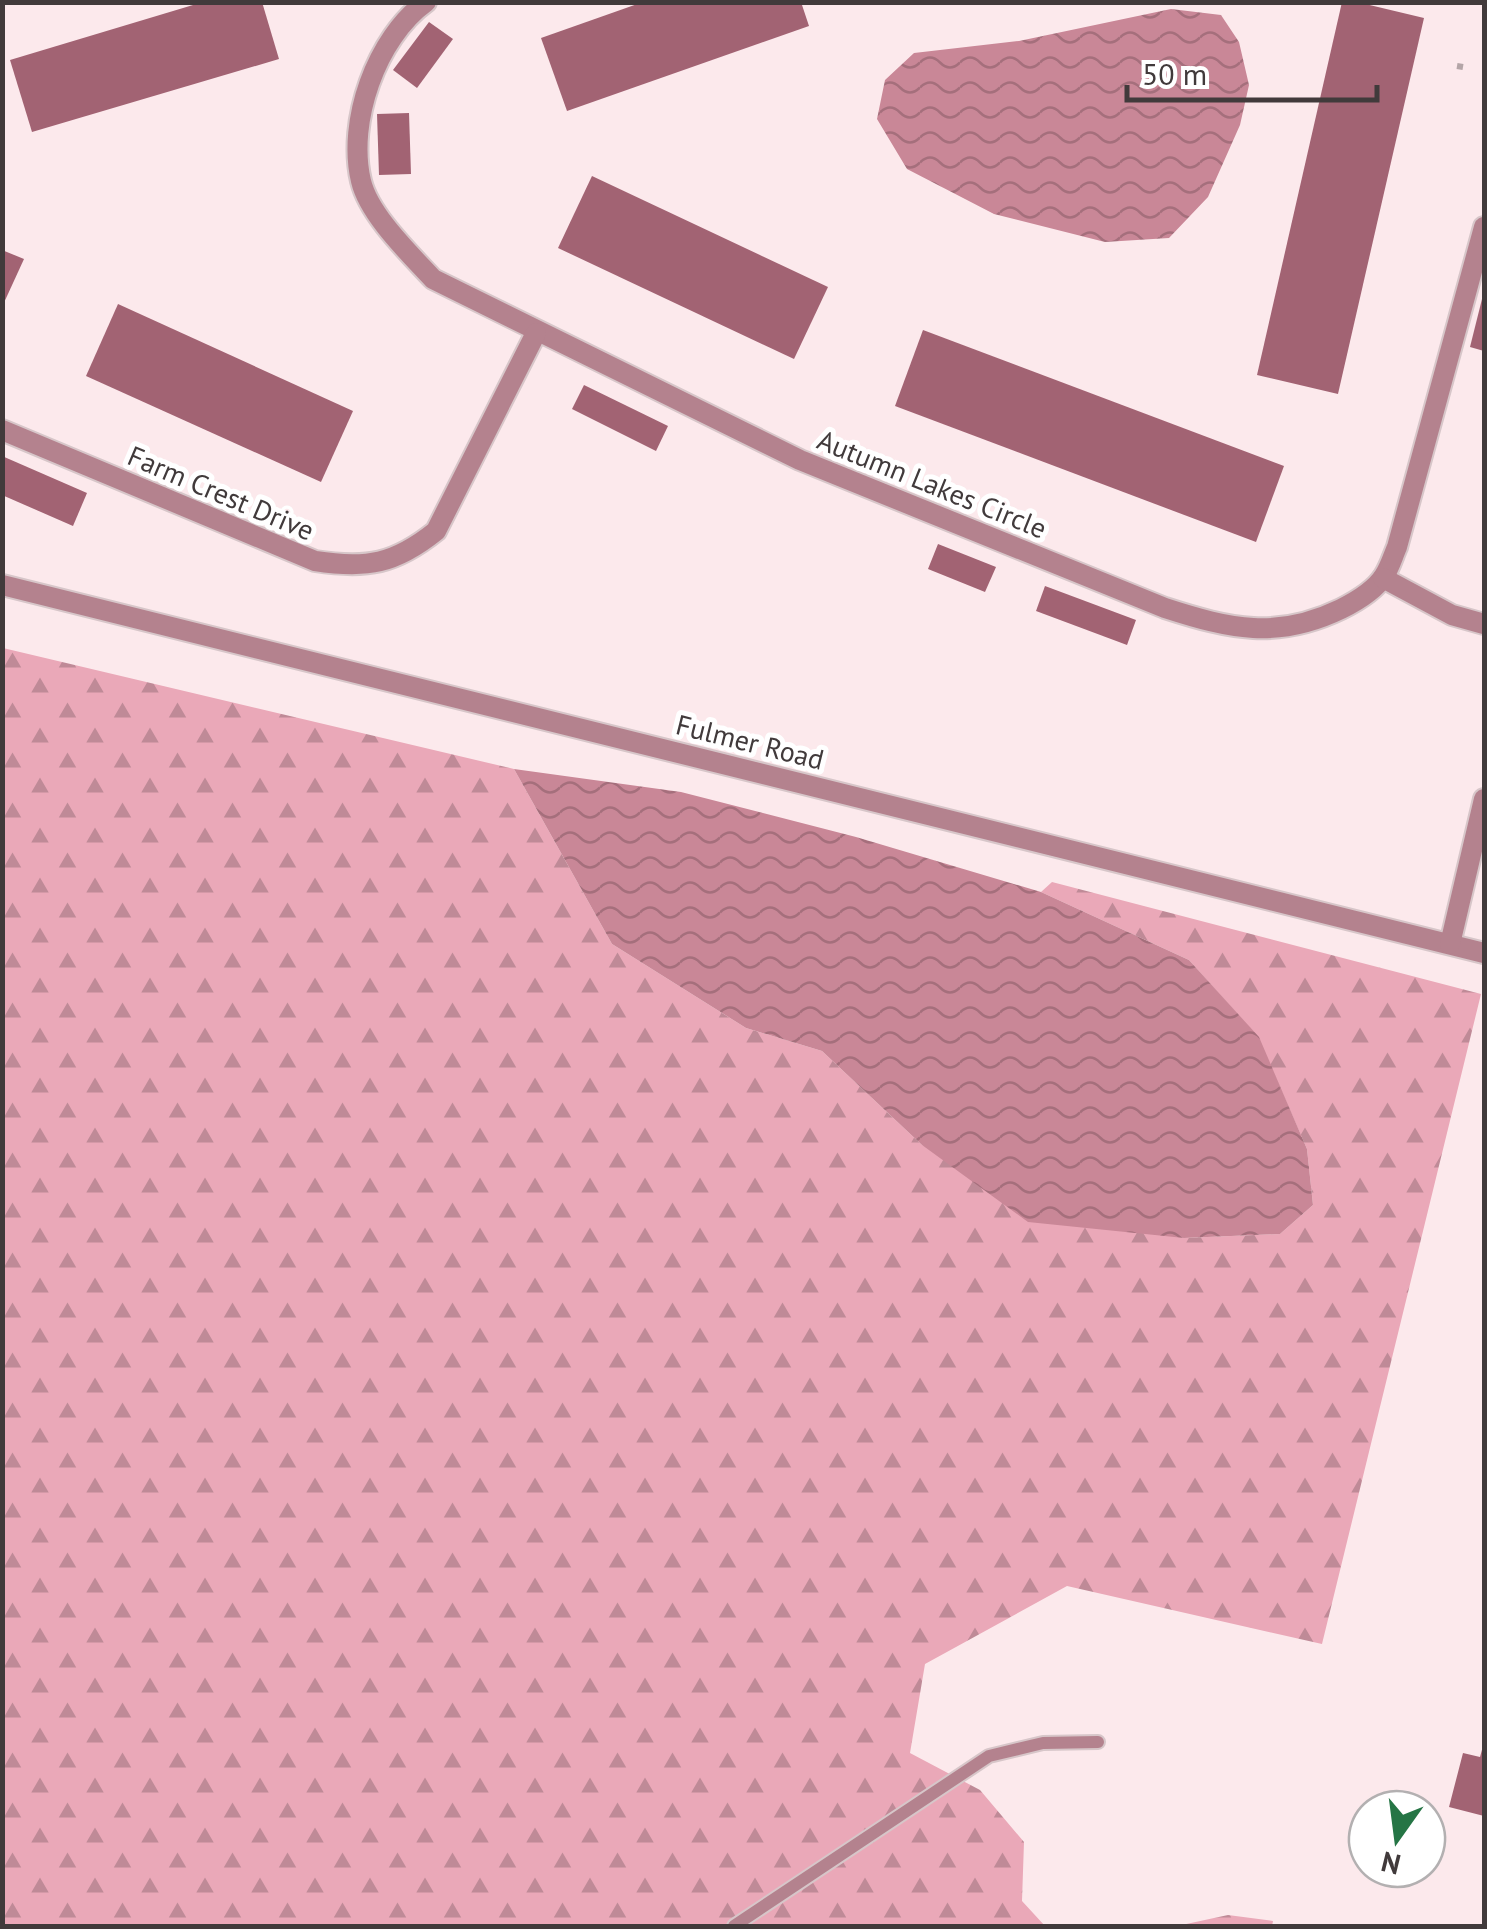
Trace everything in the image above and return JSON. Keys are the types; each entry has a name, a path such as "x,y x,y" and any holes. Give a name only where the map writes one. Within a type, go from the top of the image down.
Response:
{"street":[{"name":"Autumn Lakes Circle","path":"426,2 388,41 369,83 358,142 361,184 389,233 433,280 800,460 1165,608 1212,623 1263,631 1314,622 1354,602 1384,578"},
{"path":"1484,227 1397,546 1384,578 1452,616 1484,624"},
{"name":"Farm Crest Drive","path":"2,430 315,561 352,566 383,562 412,550 436,531 536,333"},
{"name":"Fulmer Road","path":"2,586 1484,953"},
{"path":"1450,944 1484,799"}],"lane":[{"path":"734,1926 989,1756 1043,1743 1098,1742"}],"green space":[{"path":"3,648 514,769 612,944 746,1028 822,1051 922,1145 1184,1238 1280,1234 1313,1205 1307,1149 1258,1037 1189,960 1041,892 1052,882 1481,994 1322,1644 1067,1586 925,1664 910,1753 980,1790 1024,1842 1022,1901 1045,1926 3,1926"},
{"path":"1228,1915 1273,1921 1272,1926 1177,1926"}],"water":[{"path":"1171,9 1221,15 1239,42 1249,85 1240,125 1208,197 1169,238 1105,242 994,214 907,169 877,119 885,80 914,53 1019,41"},
{"path":"514,769 681,792 856,837 1041,892 1189,960 1259,1037 1307,1149 1313,1205 1280,1234 1184,1238 1028,1222 922,1145 822,1051 746,1028 612,944"}],"building":[{"path":"203,2 262,2 279,59 32,132 10,60"},
{"path":"643,2 801,2 809,26 567,111 541,38"},
{"path":"1342,2 1424,18 1338,394 1257,375"},
{"path":"429,22 453,39 417,88 393,70"},
{"path":"409,113 411,174 379,175 377,114"},
{"path":"592,176 828,287 794,359 558,248"},
{"path":"2,250 24,259 2,307"},
{"path":"1484,296 1484,351 1470,347"},
{"path":"118,304 353,411 321,482 86,376"},
{"path":"923,330 1284,466 1256,542 895,406"},
{"path":"584,385 668,426 656,451 572,409"},
{"path":"2,456 87,493 73,526 2,495"},
{"path":"938,544 996,567 985,592 928,569"},
{"path":"1045,586 1136,620 1127,645 1036,611"},
{"path":"1483,1746 1484,1816 1449,1807 1463,1753 1480,1757"}]}
